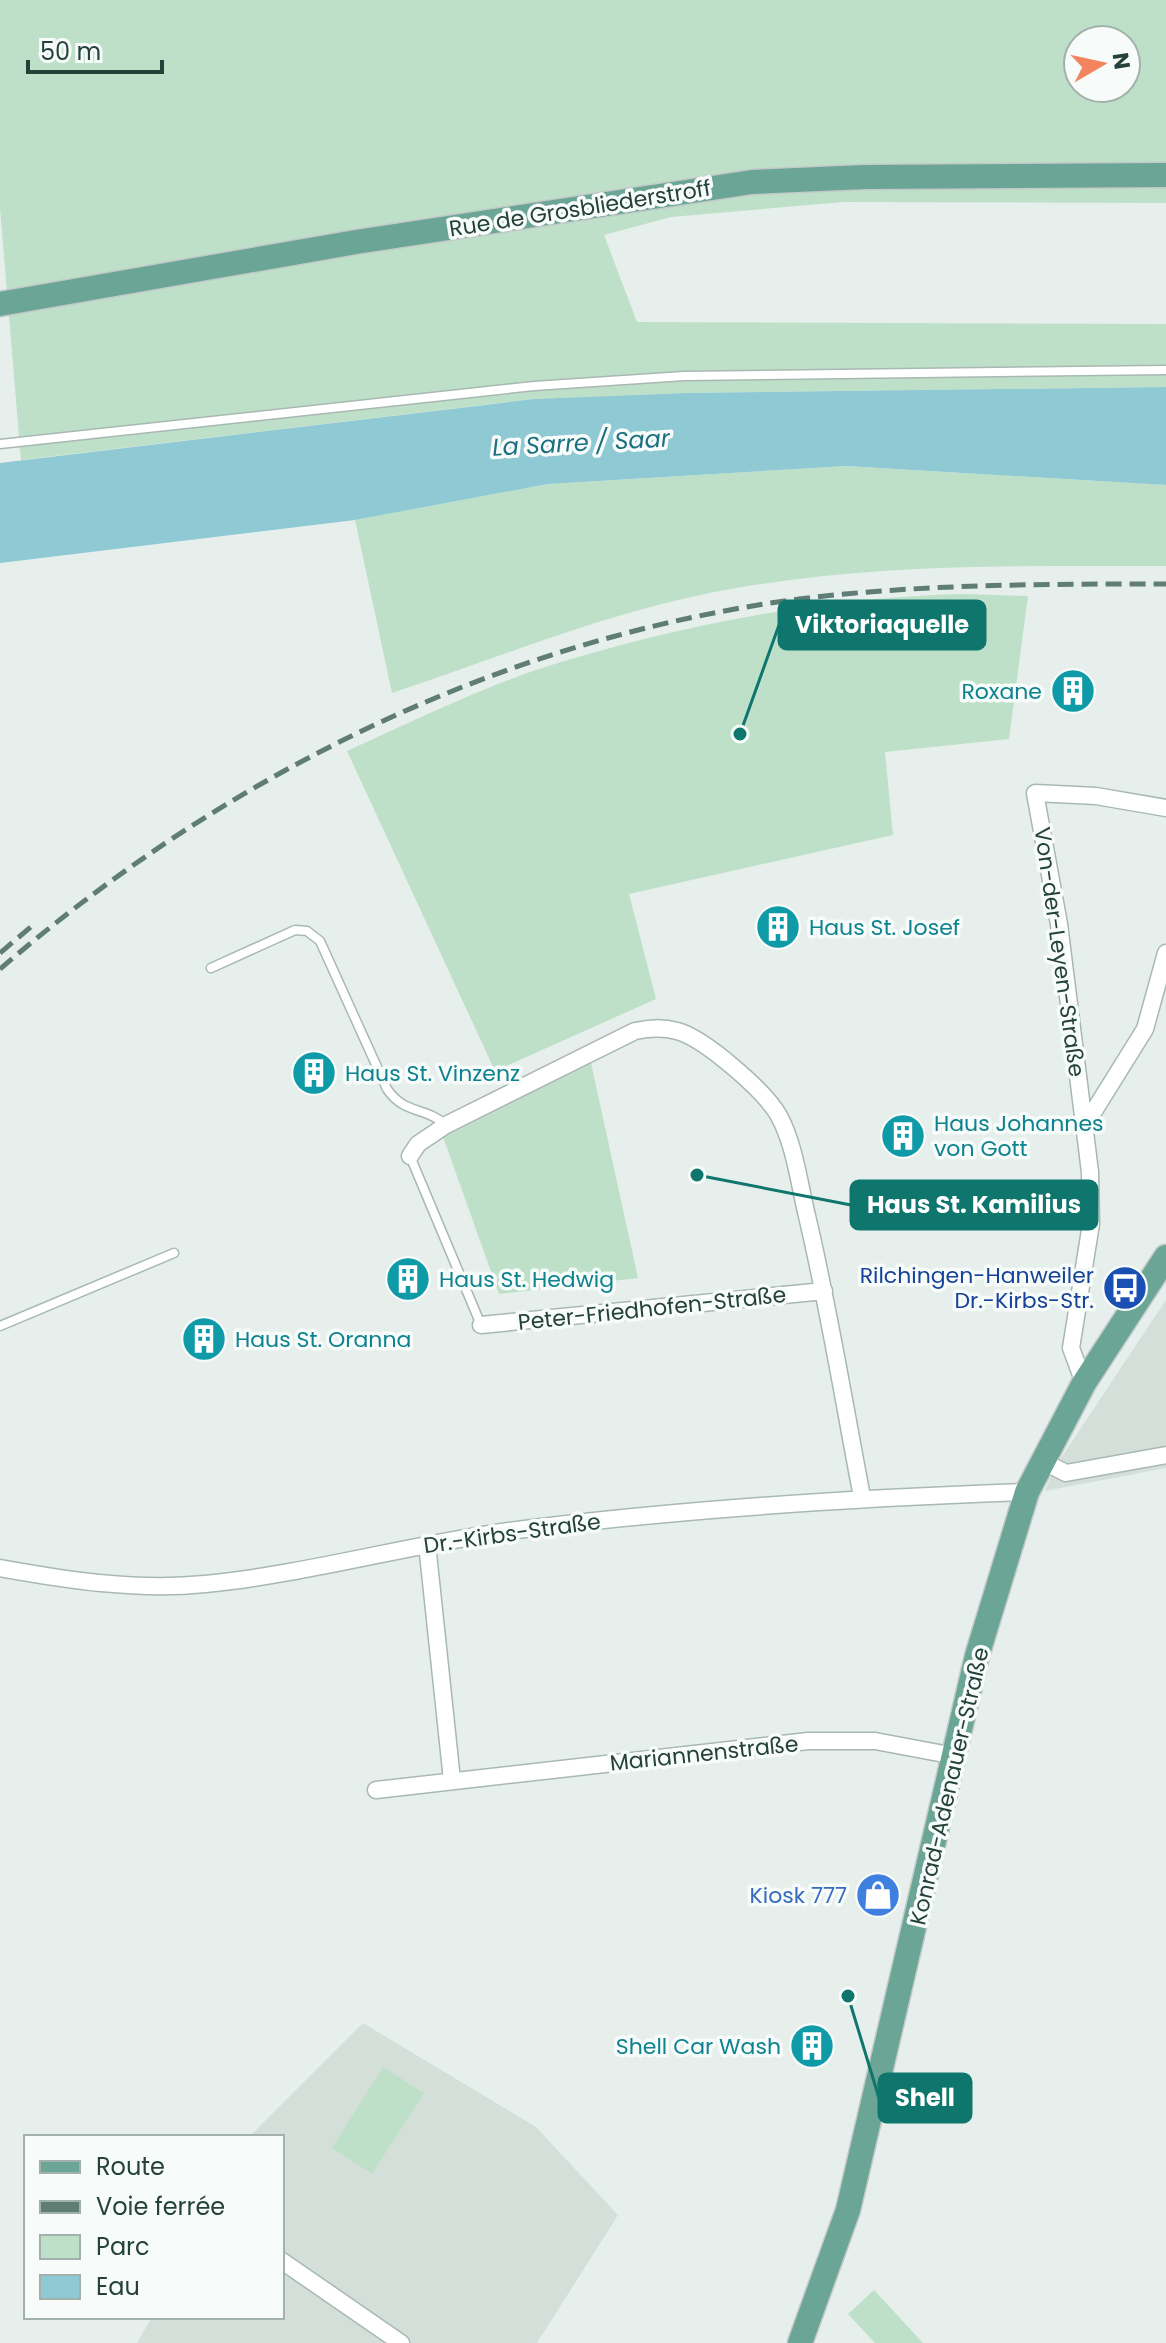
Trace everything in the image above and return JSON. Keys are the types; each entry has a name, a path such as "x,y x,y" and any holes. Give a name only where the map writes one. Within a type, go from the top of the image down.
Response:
{"main road":[{"name":"Rue de Grosbliederstroff","path":"0,304 356,242 752,182 865,177 1166,175"},
{"name":"Konrad-Adenauer-Straße","path":"800,2343 848,2210 977,1656 1027,1492 1049,1464 1084,1383 1163,1270"}],"street":[{"name":"Von-der-Leyen-Straße","path":"1084,1383 1071,1348 1091,1224 1084,1127 1059,924 1035,793 1096,796 1166,808"},
{"path":"1084,1127 1108,1095 1145,1029 1166,953"},
{"path":"410,1156 418,1144 446,1125 635,1031 657,1027 680,1031 752,1085 768,1100 780,1118 792,1150 824,1291 862,1497"},
{"name":"Peter-Friedhofen-Straße","path":"481,1325 824,1291"},
{"path":"1049,1464 1066,1473 1166,1455"},
{"name":"Dr.-Kirbs-Straße","path":"0,1568 102,1583 202,1584 427,1544 577,1523 862,1497 1027,1492"},
{"path":"427,1544 452,1780"},
{"name":"Mariannenstraße","path":"376,1790 836,1740 875,1741 955,1756"},
{"path":"284,2262 401,2343"}],"lane":[{"path":"0,444 534,386 684,376 1166,370"},
{"path":"211,968 295,930 307,931 320,941 387,1089 398,1104 436,1116 446,1125"},
{"path":"410,1156 481,1325"},
{"path":"0,1326 174,1253"}],"shaded area":[{"path":"1166,1300 1166,1468 1045,1491 1055,1467"},
{"path":"363,2023 536,2127 618,2215 537,2343 137,2343 151,2319 284,2319 284,2135 251,2135"}],"green space":[{"path":"0,0 1166,0 1166,203 844,202 671,217 604,235 637,322 1166,324 1166,387 686,393 534,399 21,460 0,208"},
{"path":"846,466 1166,485 1166,566 910,569 784,581 721,591 591,624 392,693 355,520 548,484"},
{"path":"963,594 1028,596 1009,739 885,752 893,835 629,894 656,999 495,1071 347,751 506,681 561,662 660,635 760,614 862,600"},
{"path":"591,1063 638,1278 499,1294 443,1137"},
{"path":"383,2067 424,2093 372,2174 332,2148"},
{"path":"874,2290 923,2343 875,2343 848,2314"}],"water":[{"name":"La Sarre / Saar","path":"1166,387 1166,485 846,466 548,484 355,520 0,563 0,463 534,399 686,393"}],"railway":[{"path":"0,969 87,899 178,835 273,777 372,726 475,682 580,646 689,618 845,594 982,586 1166,584"},
{"path":"0,953 32,926"}],"place":[{"name":"Roxane","path":"1073,691"},
{"name":"Viktoriaquelle","path":"740,734"},
{"name":"Haus St. Josef","path":"778,927"},
{"name":"Haus St. Vinzenz","path":"314,1073"},
{"name":"Haus Johannes von Gott","path":"903,1136"},
{"name":"Haus St. Kamilius","path":"697,1175"},
{"name":"Haus St. Hedwig","path":"408,1279"},
{"name":"Rilchingen-Hanweiler Dr.-Kirbs-Str.","path":"1125,1288"},
{"name":"Haus St. Oranna","path":"204,1339"},
{"name":"Kiosk 777","path":"878,1895"},
{"name":"Shell","path":"848,1996"},
{"name":"Shell Car Wash","path":"812,2046"}]}
